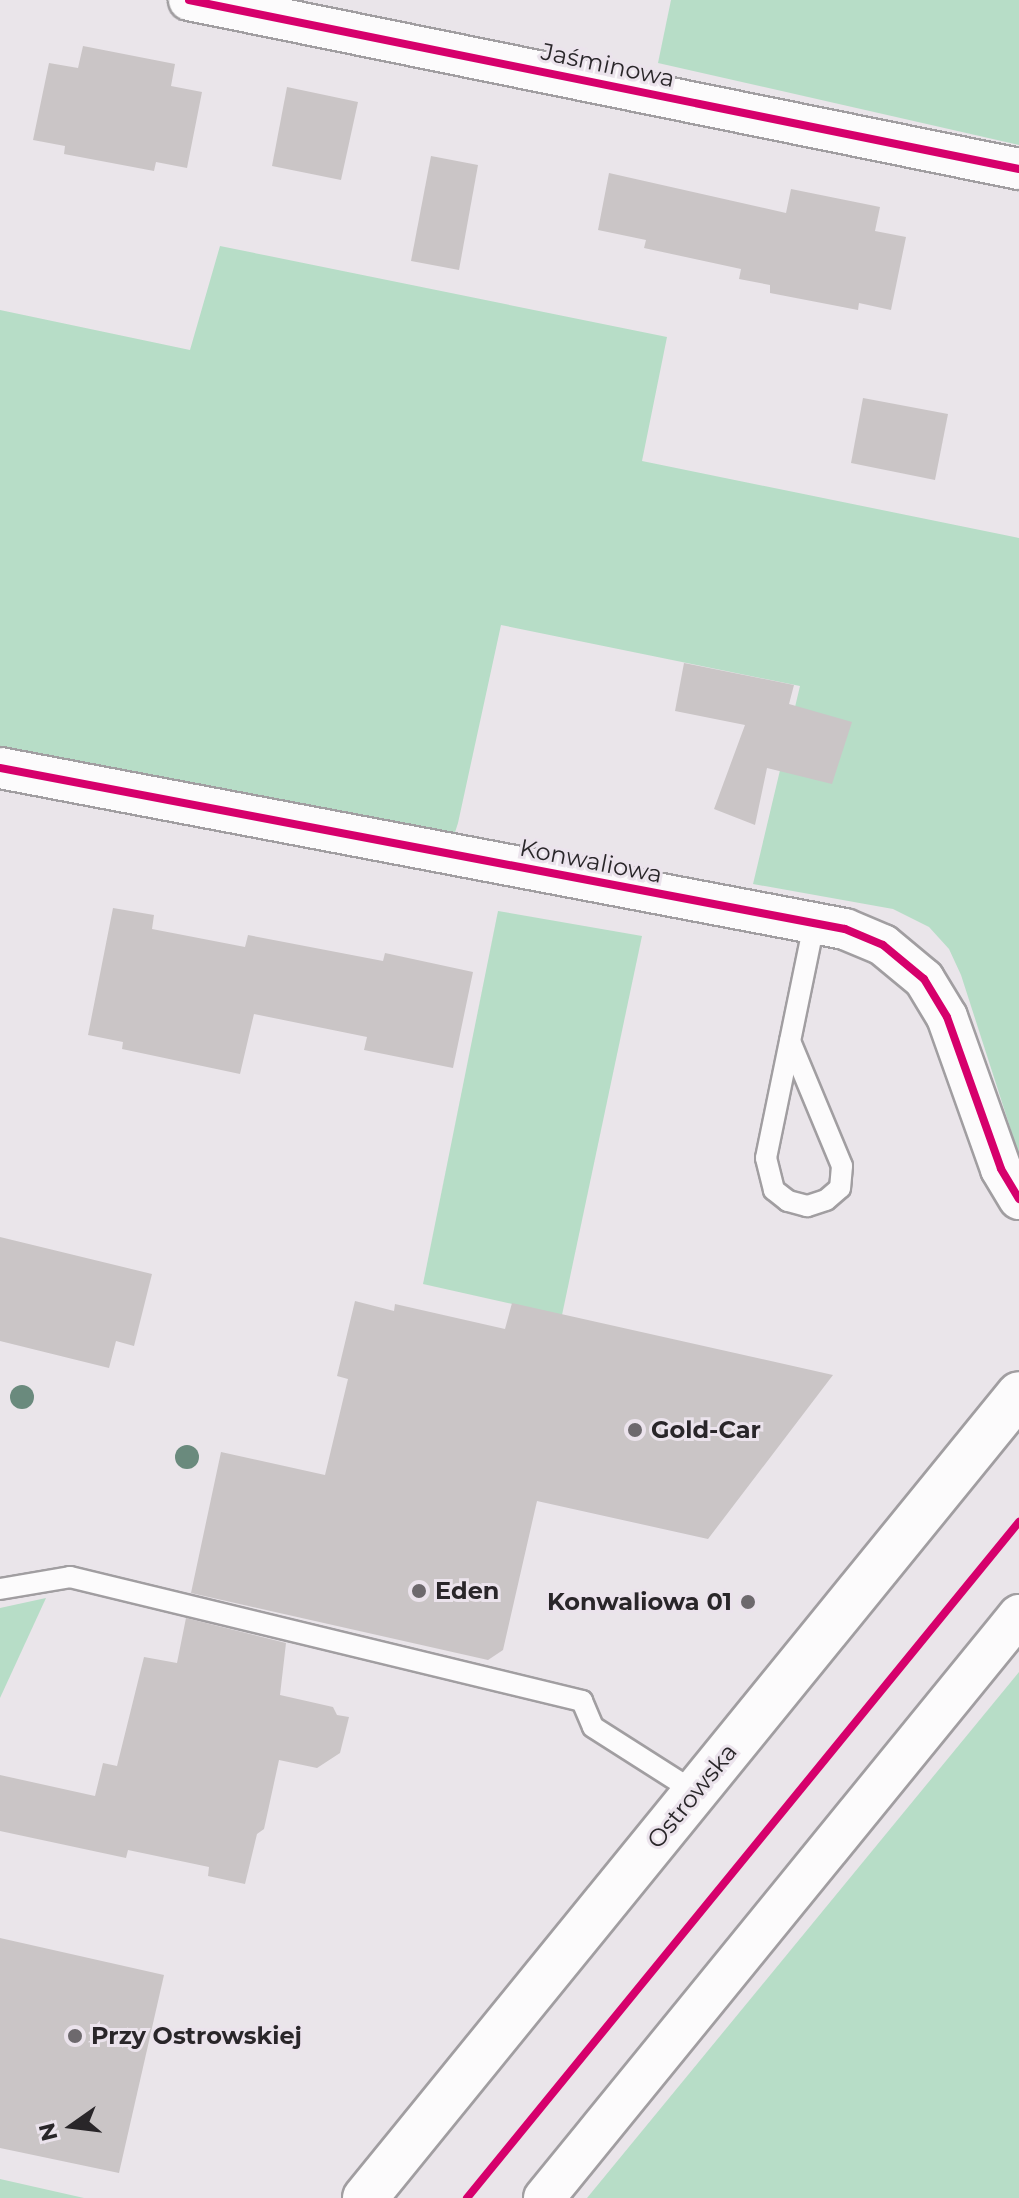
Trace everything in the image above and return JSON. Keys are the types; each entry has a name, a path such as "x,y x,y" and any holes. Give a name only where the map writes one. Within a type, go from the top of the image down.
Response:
{"main road":[{"name":"Ostrowska","path":"365,2198 1019,1394"}],"street":[{"name":"Jaśminowa","path":"189,0 1019,169"},
{"name":"Konwaliowa","path":"0,768 845,929 883,945 924,979 947,1017 1001,1169 1019,1199"},
{"path":"544,2198 1019,1615"}],"lane":[{"path":"790,1041 842,1166 840,1188 826,1200 807,1206 788,1201 774,1190 766,1158 790,1041 814,924"},
{"path":"0,1589 70,1577 582,1701 593,1727 695,1792"}],"green space":[{"path":"671,0 1019,0 1019,145 658,63"},
{"path":"220,246 667,337 642,461 1019,538 1019,1155 961,975 949,949 929,927 893,909 753,884 800,686 501,625 458,823 448,854 0,768 0,310 190,350"},
{"path":"498,911 642,936 562,1315 423,1284"},
{"path":"46,1598 0,1698 0,1608"},
{"path":"1019,1672 1019,2198 587,2198"},
{"path":"0,2179 84,2198 0,2198"}],"building":[{"path":"83,46 175,64 171,86 202,92 187,168 156,162 154,171 64,154 65,146 33,140 49,63 78,68"},
{"path":"287,87 358,102 341,180 272,166"},
{"path":"431,156 478,165 459,270 411,261"},
{"path":"609,173 786,213 791,189 880,207 875,231 906,237 891,310 859,303 858,310 770,293 770,285 739,279 741,269 644,248 646,240 598,230"},
{"path":"863,398 948,414 935,480 851,463"},
{"path":"684,663 794,685 789,704 852,722 832,784 767,768 755,825 714,809 745,725 675,711"},
{"path":"113,908 154,915 152,929 245,947 248,935 383,961 385,953 473,972 453,1068 364,1050 367,1037 254,1014 240,1074 122,1049 123,1042 88,1035"},
{"path":"0,1237 152,1274 134,1346 116,1341 109,1368 0,1341"},
{"path":"355,1301 394,1311 395,1304 505,1329 512,1303 833,1375 708,1539 537,1501 503,1650 488,1660 191,1593 221,1452 325,1475 348,1379 337,1376"},
{"path":"186,1618 286,1643 280,1695 333,1707 337,1715 349,1717 340,1753 317,1768 279,1760 264,1829 257,1834 245,1884 208,1876 209,1867 128,1850 126,1858 0,1831 0,1775 95,1796 103,1763 117,1766 144,1657 177,1663"},
{"name":"Przy Ostrowskiej","path":"0,1938 164,1975 119,2173 0,2148"}],"cycle path":[{"path":"189,0 1019,169"},
{"path":"0,768 845,929 883,945 924,979 947,1017 1001,1169 1019,1199"},
{"path":"467,2198 1019,1522"}],"place":[{"name":"Gold-Car","path":"635,1430"},
{"name":"Eden","path":"419,1591"},
{"name":"Konwaliowa 01","path":"748,1602"},
{"name":"Przy Ostrowskiej","path":"75,2036"}]}
